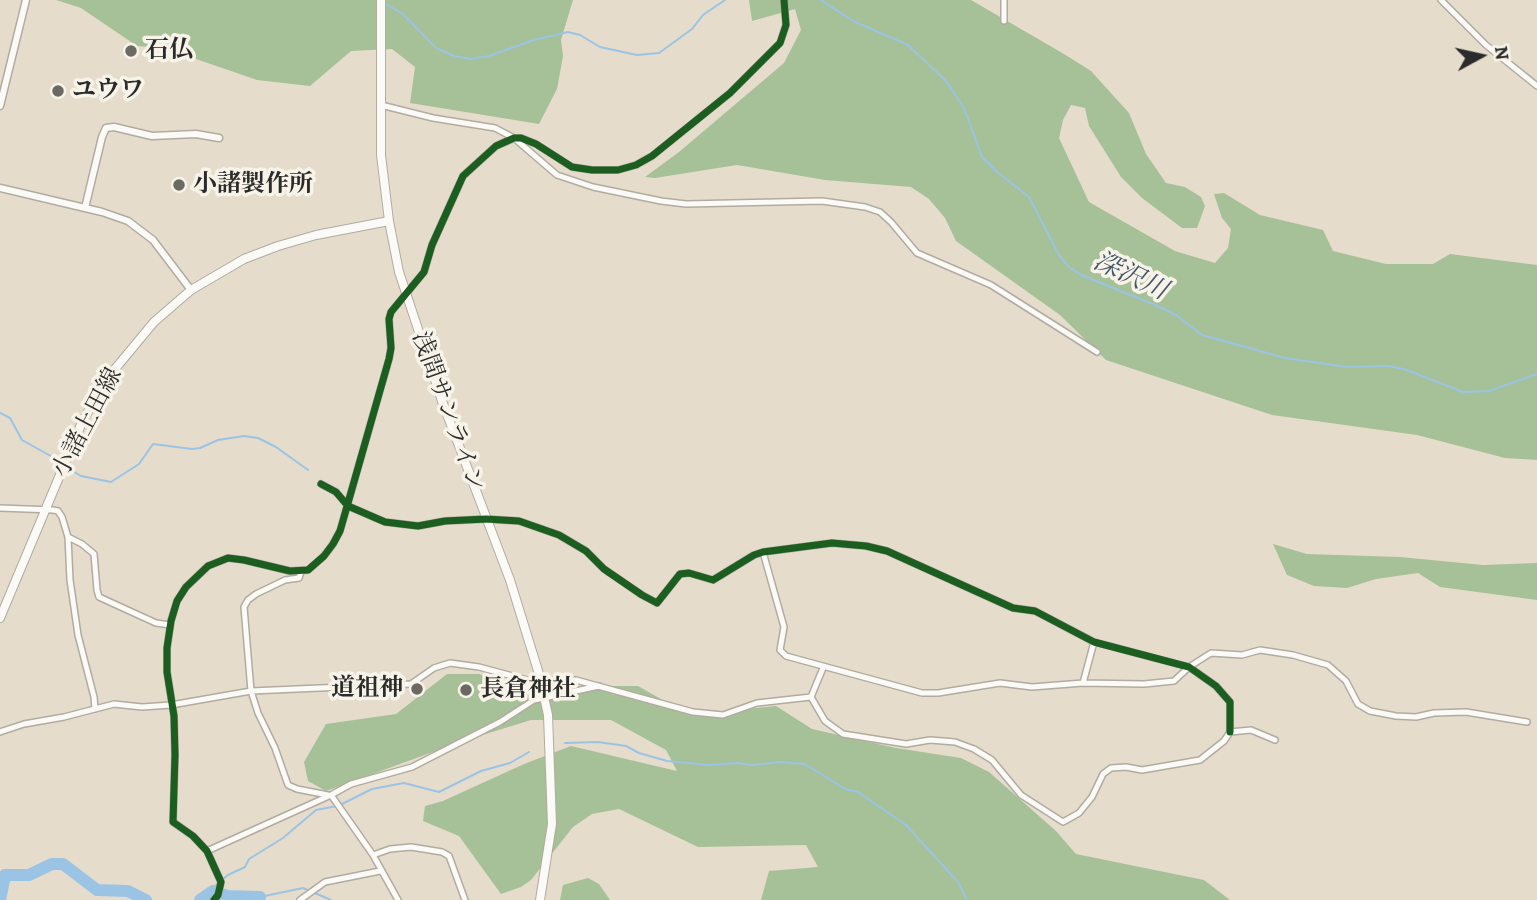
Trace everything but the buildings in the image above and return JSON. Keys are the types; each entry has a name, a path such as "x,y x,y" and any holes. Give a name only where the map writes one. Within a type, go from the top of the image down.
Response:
{"main road":[{"name":"浅間サンライン","path":"381,0 381,155 389,221 405,294 510,580 544,696 551,736 552,824 540,900"},
{"name":"小諸上田線","path":"0,618 83,420 110,375 154,322 191,290 227,268 278,246 316,235 389,221"}],"street":[{"path":"0,106 26,0"},
{"path":"214,900 221,882 207,851 193,836 173,822 174,716 167,672 170,625 177,601 186,587 208,566 220,560 236,558 301,572 315,565 333,544 348,506 389,359 389,319 396,304 424,272 432,245 463,176 496,146 514,138 536,144 572,167 618,170 636,165 652,156 730,93 780,43 786,25 784,0"},
{"path":"1002,0 1004,21"},
{"path":"1441,0 1486,45 1537,86"},
{"path":"380,105 433,118 495,128 514,138 557,175 593,187 686,204 822,201 865,207 880,212 917,253 991,285 1097,352"},
{"path":"85,208 106,128 114,127 152,136 196,134 219,138"},
{"path":"0,188 116,216 145,232 191,290"},
{"path":"321,484 336,492 348,506 385,522 404,526 486,519 519,521 559,535 586,551 623,582 657,603 680,574 689,573 713,580 763,552 832,543 887,551 1013,608 1035,611 1094,642 1189,667 1216,686 1230,702 1230,732 1224,741 1200,760 1142,771 1126,767 1111,768 1103,774 1092,797 1079,813 1063,822 1021,794 992,760 974,749 955,742 930,740 906,744 843,734 825,721 811,697"},
{"path":"0,508 58,511 68,537 78,635 94,697 94,709"},
{"path":"68,537 94,554 99,597 156,623 170,625"},
{"path":"763,552 784,627 780,650 786,656 922,693 1000,683 1032,687 1174,681 1189,667 1211,653 1242,656 1260,650 1308,658 1328,665 1346,681 1358,704 1370,711 1416,717 1434,713 1466,712 1527,722"},
{"path":"301,572 299,578 285,580 256,594 244,607 251,691 288,785 331,795 373,856 398,900"},
{"path":"1083,683 1094,642"},
{"path":"0,732 114,704 142,707 171,705 251,691 411,684 433,668 450,663 479,667 531,681 576,680 694,712 723,715 757,703 811,697"},
{"path":"811,697 823,667"},
{"path":"207,851 351,784 412,767 544,696 599,686"},
{"path":"1230,732 1251,730 1275,740"},
{"path":"373,856 390,849 411,847 442,852 449,856 465,900"},
{"path":"300,900 325,882 380,871"}],"green space":[{"path":"56,0 573,0 561,40 563,56 557,89 539,124 410,103 415,67 392,49 351,51 310,86 257,80 164,48 137,46 81,8"},
{"path":"749,0 971,0 1064,54 1091,71 1129,113 1146,154 1166,183 1185,187 1201,197 1205,206 1197,228 1182,228 1142,198 1121,177 1089,126 1085,108 1071,105 1063,120 1059,138 1089,202 1175,251 1215,263 1228,248 1231,229 1222,218 1214,194 1224,193 1260,215 1323,230 1333,251 1386,264 1433,264 1450,254 1537,265 1537,460 1505,458 1417,435 1272,415 1106,360 1060,315 956,241 945,218 929,199 911,187 825,180 737,165 655,178 645,177 679,152 784,63 801,30 795,9 752,21"},
{"path":"1273,544 1307,554 1400,557 1483,565 1537,563 1537,600 1440,587 1418,573 1376,579 1347,588 1314,586 1287,575"},
{"path":"447,674 479,674 524,689 638,686 689,715 776,706 812,729 896,748 961,758 989,772 1056,831 1076,854 1204,880 1230,900 761,900 769,871 818,867 806,845 698,847 619,809 592,814 573,827 531,880 521,887 501,894 459,836 423,821 425,806 443,801 571,746 677,771 666,750 611,720 531,720 463,741 326,791 308,781 304,762 326,724 396,714"},
{"path":"588,878 599,884 610,900 560,900 563,885"}],"waterway":[{"name":"深沢川","path":"386,4 403,14 436,48 454,56 471,59 568,32 580,35 600,47 637,55 659,53 725,0"},
{"name":"深沢川","path":"821,0 853,21 908,45 946,81 964,108 982,157 1029,197 1059,255 1081,275 1176,315 1202,335 1285,358 1347,367 1388,366 1404,369 1463,392 1489,391 1537,374"},
{"path":"0,413 10,418 22,440 56,459"},
{"path":"69,469 81,476 111,482 139,464 153,444 192,449 218,440 244,436 258,438 276,447 308,470"},
{"path":"565,743 598,742 626,746 639,753 667,761 708,765 780,762 805,764 845,789 858,792 906,825 958,882 967,900"},
{"path":"342,804 372,789 404,783 439,792 481,771 510,763 529,752"},
{"path":"213,891 228,875 245,867 249,859 283,838 316,810 337,806"},
{"path":"0,900 5,875 29,875 52,864 63,864 97,890 128,891 146,900"},
{"path":"260,897 303,888 331,900"},
{"path":"200,900 213,891 227,896 260,897"}],"cycle path":[{"path":"214,900 221,882 207,851 193,836 173,822 174,716 167,672 167,648 177,601 186,587 208,566 228,558 290,571 308,570 333,544 340,531 389,359 391,312 424,272 432,245 463,176 496,146 514,138 536,144 572,167 618,170 636,165 652,156 730,93 780,43 786,25 784,0"},
{"path":"321,484 336,492 348,506 385,522 418,526 445,521 519,521 559,535 586,551 604,569 657,603 680,574 689,573 713,580 763,552 832,543 887,551 1013,608 1035,611 1094,642 1189,667 1216,686 1230,702 1230,732"}],"place":[{"name":"石仏","path":"131,51"},
{"name":"ユウワ","path":"58,91"},
{"name":"小諸製作所","path":"179,185"},
{"name":"道祖神","path":"417,689"},
{"name":"長倉神社","path":"466,690"}]}
